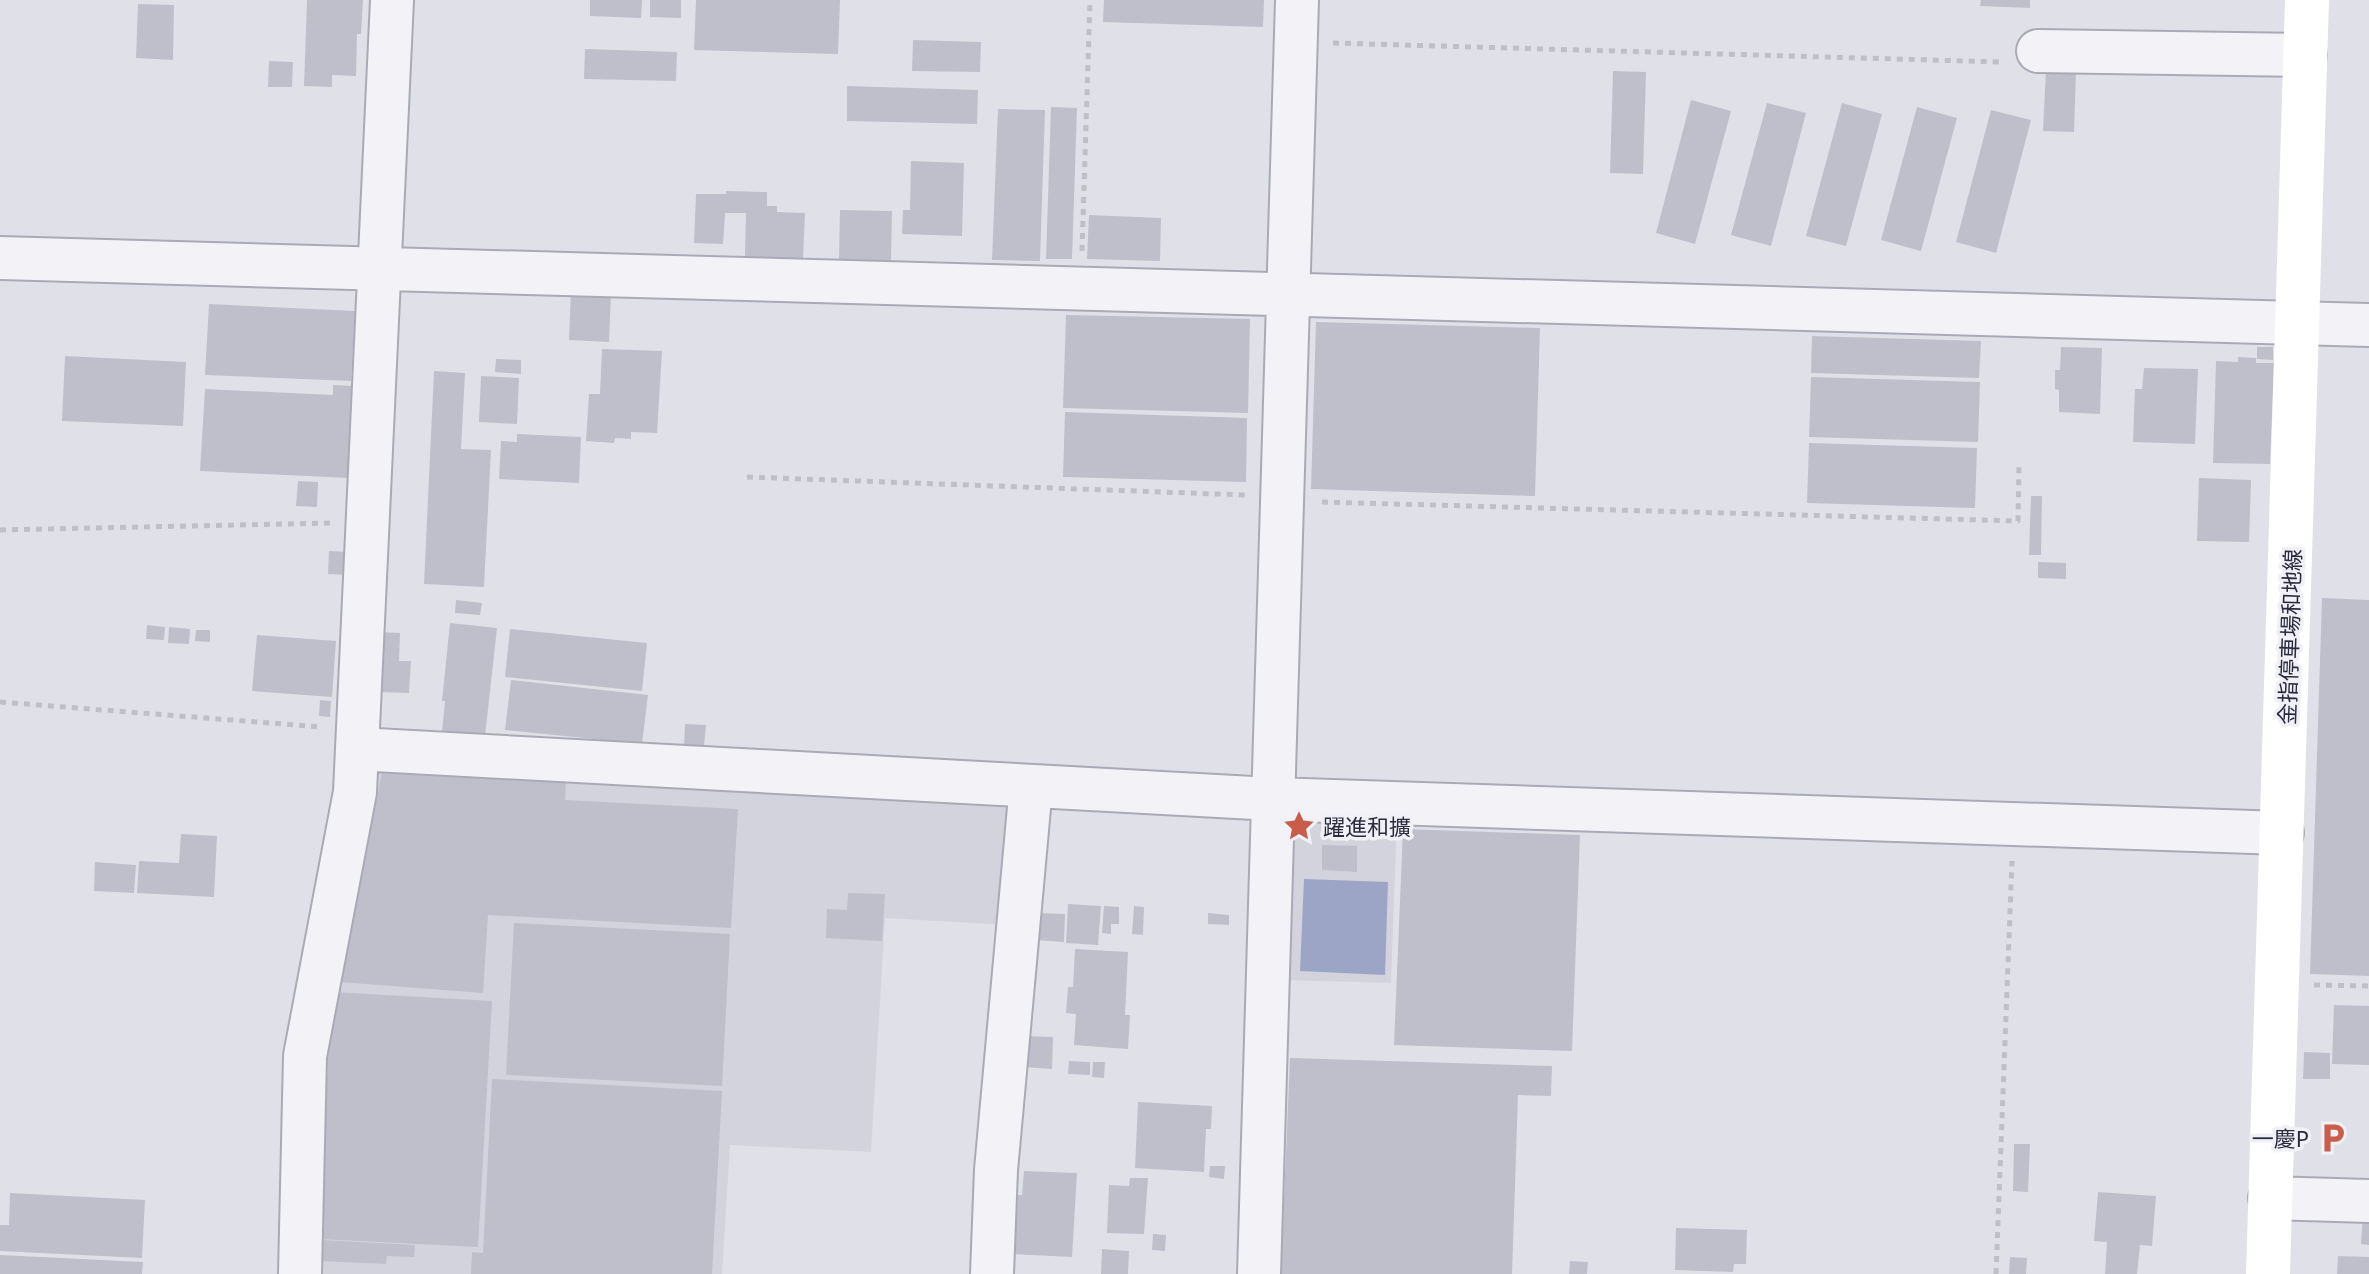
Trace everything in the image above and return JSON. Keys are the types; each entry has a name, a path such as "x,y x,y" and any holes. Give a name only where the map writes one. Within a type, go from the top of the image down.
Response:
{"main road":[{"name":"金指停車場和地線","path":"2268,1274 2307,0"}],"street":[{"path":"300,1274 305,1056 355,792 392,0"},
{"path":"1259,1274 1297,0"},
{"path":"2038,51 2305,55"},
{"path":"0,258 2369,325"},
{"path":"357,739 1031,786 1273,799 2282,833"},
{"path":"992,1274 996,1170 1031,786"},
{"path":"2270,1198 2369,1201"}],"path":[{"path":"1081,288 1090,0"},
{"path":"1295,42 2003,62 2038,51"},
{"path":"747,477 1282,499 2018,521 2019,463"},
{"path":"0,530 368,523"},
{"path":"0,702 357,739"},
{"path":"1996,1274 2013,824"},
{"path":"2277,984 2369,986"}],"shaded area":[{"path":"385,764 1009,798 1008,925 885,918 871,1152 730,1145 722,1274 314,1274 318,1057 372,774"},
{"path":"1297,814 1397,817 1391,983 1281,980 1286,824"}],"water":[{"path":"1304,879 1388,882 1385,975 1300,971"}],"building":[{"path":"307,0 363,0 361,34 357,34 356,76 332,75 332,87 304,86"},
{"path":"590,0 642,0 641,18 590,16"},
{"path":"650,0 681,0 681,18 650,17"},
{"path":"696,0 840,0 838,54 694,50"},
{"path":"1104,0 1264,0 1263,27 1103,22"},
{"path":"1981,0 2030,0 2030,8 1980,6"},
{"path":"138,4 174,5 173,60 136,58"},
{"path":"913,40 981,42 980,72 912,71"},
{"path":"585,49 677,52 676,81 584,79"},
{"path":"269,61 293,62 292,87 268,87"},
{"path":"2046,70 2076,71 2074,132 2043,131"},
{"path":"1613,71 1646,72 1643,174 1610,173"},
{"path":"847,86 978,90 977,124 847,121"},
{"path":"1691,100 1731,111 1695,244 1656,233"},
{"path":"1767,103 1806,113 1771,246 1731,235"},
{"path":"1842,103 1882,114 1846,246 1806,236"},
{"path":"1051,107 1077,108 1072,259 1046,259"},
{"path":"1917,107 1957,118 1921,251 1881,240"},
{"path":"998,109 1045,110 1040,261 992,260"},
{"path":"1991,110 2031,120 1996,253 1956,242"},
{"path":"911,161 964,163 962,236 902,234 903,210 910,210"},
{"path":"767,192 767,206 777,206 777,212 805,213 803,260 745,258 746,213 725,213 723,244 694,243 696,194"},
{"path":"840,210 892,211 891,261 839,260"},
{"path":"1089,215 1161,218 1160,261 1087,259"},
{"path":"571,290 611,292 609,342 569,340"},
{"path":"209,304 355,311 351,381 205,375"},
{"path":"1066,315 1250,319 1248,413 1063,408"},
{"path":"1316,322 1540,328 1535,496 1311,489"},
{"path":"1812,336 1981,341 1979,378 1811,373"},
{"path":"2061,347 2102,348 2100,414 2059,412 2055,370 2060,370"},
{"path":"2257,347 2273,347 2273,360 2257,359"},
{"path":"602,349 662,351 657,433 631,432 631,439 615,438 614,443 586,441 589,394 600,394"},
{"path":"65,356 186,362 183,426 62,421"},
{"path":"2238,357 2256,358 2256,363 2274,363 2270,464 2213,463 2216,361 2238,362"},
{"path":"496,359 521,360 521,374 495,372"},
{"path":"2144,368 2198,369 2195,444 2133,442 2135,389 2142,389"},
{"path":"434,371 465,373 461,449 491,450 484,587 424,584"},
{"path":"481,376 519,378 517,424 479,422"},
{"path":"1811,377 1980,382 1978,442 1809,437"},
{"path":"333,385 353,386 349,478 200,471 205,389 333,395"},
{"path":"1065,412 1247,418 1246,482 1063,477"},
{"path":"517,434 581,437 579,483 499,479 501,441 517,442"},
{"path":"1809,443 1977,448 1975,508 1807,503"},
{"path":"2199,478 2251,480 2249,542 2197,541"},
{"path":"298,481 318,482 317,507 296,506"},
{"path":"2031,496 2042,496 2041,555 2029,555"},
{"path":"329,551 350,552 349,575 328,574"},
{"path":"2038,562 2066,563 2066,579 2038,578"},
{"path":"2322,598 2369,600 2369,976 2310,974"},
{"path":"456,600 482,603 480,615 455,613"},
{"path":"450,623 497,628 485,736 442,732"},
{"path":"147,625 165,627 164,640 146,639"},
{"path":"169,627 190,629 189,644 168,643"},
{"path":"510,629 647,643 642,691 505,677"},
{"path":"196,630 210,630 210,642 195,641"},
{"path":"380,632 400,633 399,661 411,661 409,693 377,692"},
{"path":"257,635 336,641 332,697 252,691"},
{"path":"511,680 648,695 642,744 505,730"},
{"path":"320,700 331,701 330,717 319,716"},
{"path":"685,724 706,725 704,746 684,745"},
{"path":"382,773 566,783 565,800 738,809 731,928 488,915 483,993 340,982"},
{"path":"1403,829 1580,835 1572,1051 1394,1045"},
{"path":"181,834 217,836 214,897 137,893 139,861 179,863"},
{"path":"1322,845 1357,846 1357,872 1322,870"},
{"path":"95,862 136,865 134,893 94,891"},
{"path":"848,893 885,894 882,941 826,938 827,909 847,910"},
{"path":"1068,904 1101,906 1098,945 1066,943"},
{"path":"1104,906 1119,907 1119,924 1111,924 1111,934 1102,933"},
{"path":"1134,906 1144,907 1143,935 1132,934"},
{"path":"1037,913 1065,914 1064,942 1035,940"},
{"path":"1208,913 1229,915 1229,925 1208,924"},
{"path":"514,923 730,934 722,1086 506,1075"},
{"path":"1075,949 1128,952 1125,1015 1130,1015 1128,1049 1074,1045 1076,1014 1066,1013 1068,987 1073,987"},
{"path":"332,992 492,1001 478,1247 318,1239"},
{"path":"2334,1005 2369,1006 2369,1065 2332,1064"},
{"path":"1025,1036 1053,1037 1052,1069 1024,1067"},
{"path":"2304,1052 2330,1053 2330,1079 2303,1079"},
{"path":"1290,1058 1552,1066 1551,1096 1518,1095 1512,1274 1281,1274"},
{"path":"1069,1061 1090,1062 1090,1075 1068,1074"},
{"path":"1093,1062 1105,1062 1104,1078 1092,1077"},
{"path":"492,1079 722,1091 712,1274 471,1274 472,1252 483,1253"},
{"path":"1138,1102 1212,1106 1211,1129 1206,1129 1204,1172 1135,1168"},
{"path":"2014,1144 2030,1144 2028,1192 2013,1191"},
{"path":"1210,1166 1225,1166 1224,1179 1209,1177"},
{"path":"1024,1171 1077,1173 1072,1257 1011,1254 1015,1195 1022,1195"},
{"path":"1130,1178 1148,1178 1144,1234 1107,1233 1109,1185 1129,1186"},
{"path":"2098,1192 2156,1196 2152,1246 2140,1245 2137,1274 2105,1274 2107,1242 2094,1241"},
{"path":"10,1193 145,1200 142,1258 0,1251 0,1225 9,1225"},
{"path":"2363,1212 2369,1212 2369,1245 2361,1244"},
{"path":"1676,1228 1747,1230 1746,1264 1734,1264 1733,1272 1675,1270"},
{"path":"1153,1234 1166,1235 1165,1251 1152,1250"},
{"path":"322,1240 415,1245 414,1257 387,1256 386,1264 321,1261"},
{"path":"1102,1249 1129,1251 1128,1274 1101,1274"},
{"path":"0,1255 143,1262 142,1274 0,1274"},
{"path":"2338,1256 2369,1257 2369,1274 2337,1274"},
{"path":"2010,1257 2027,1258 2026,1274 2009,1274"},
{"path":"1570,1261 1588,1262 1587,1274 1569,1274"}],"place":[{"name":"躍進和擴","path":"1299,826"},
{"name":"一慶P","path":"2333,1138"}]}
